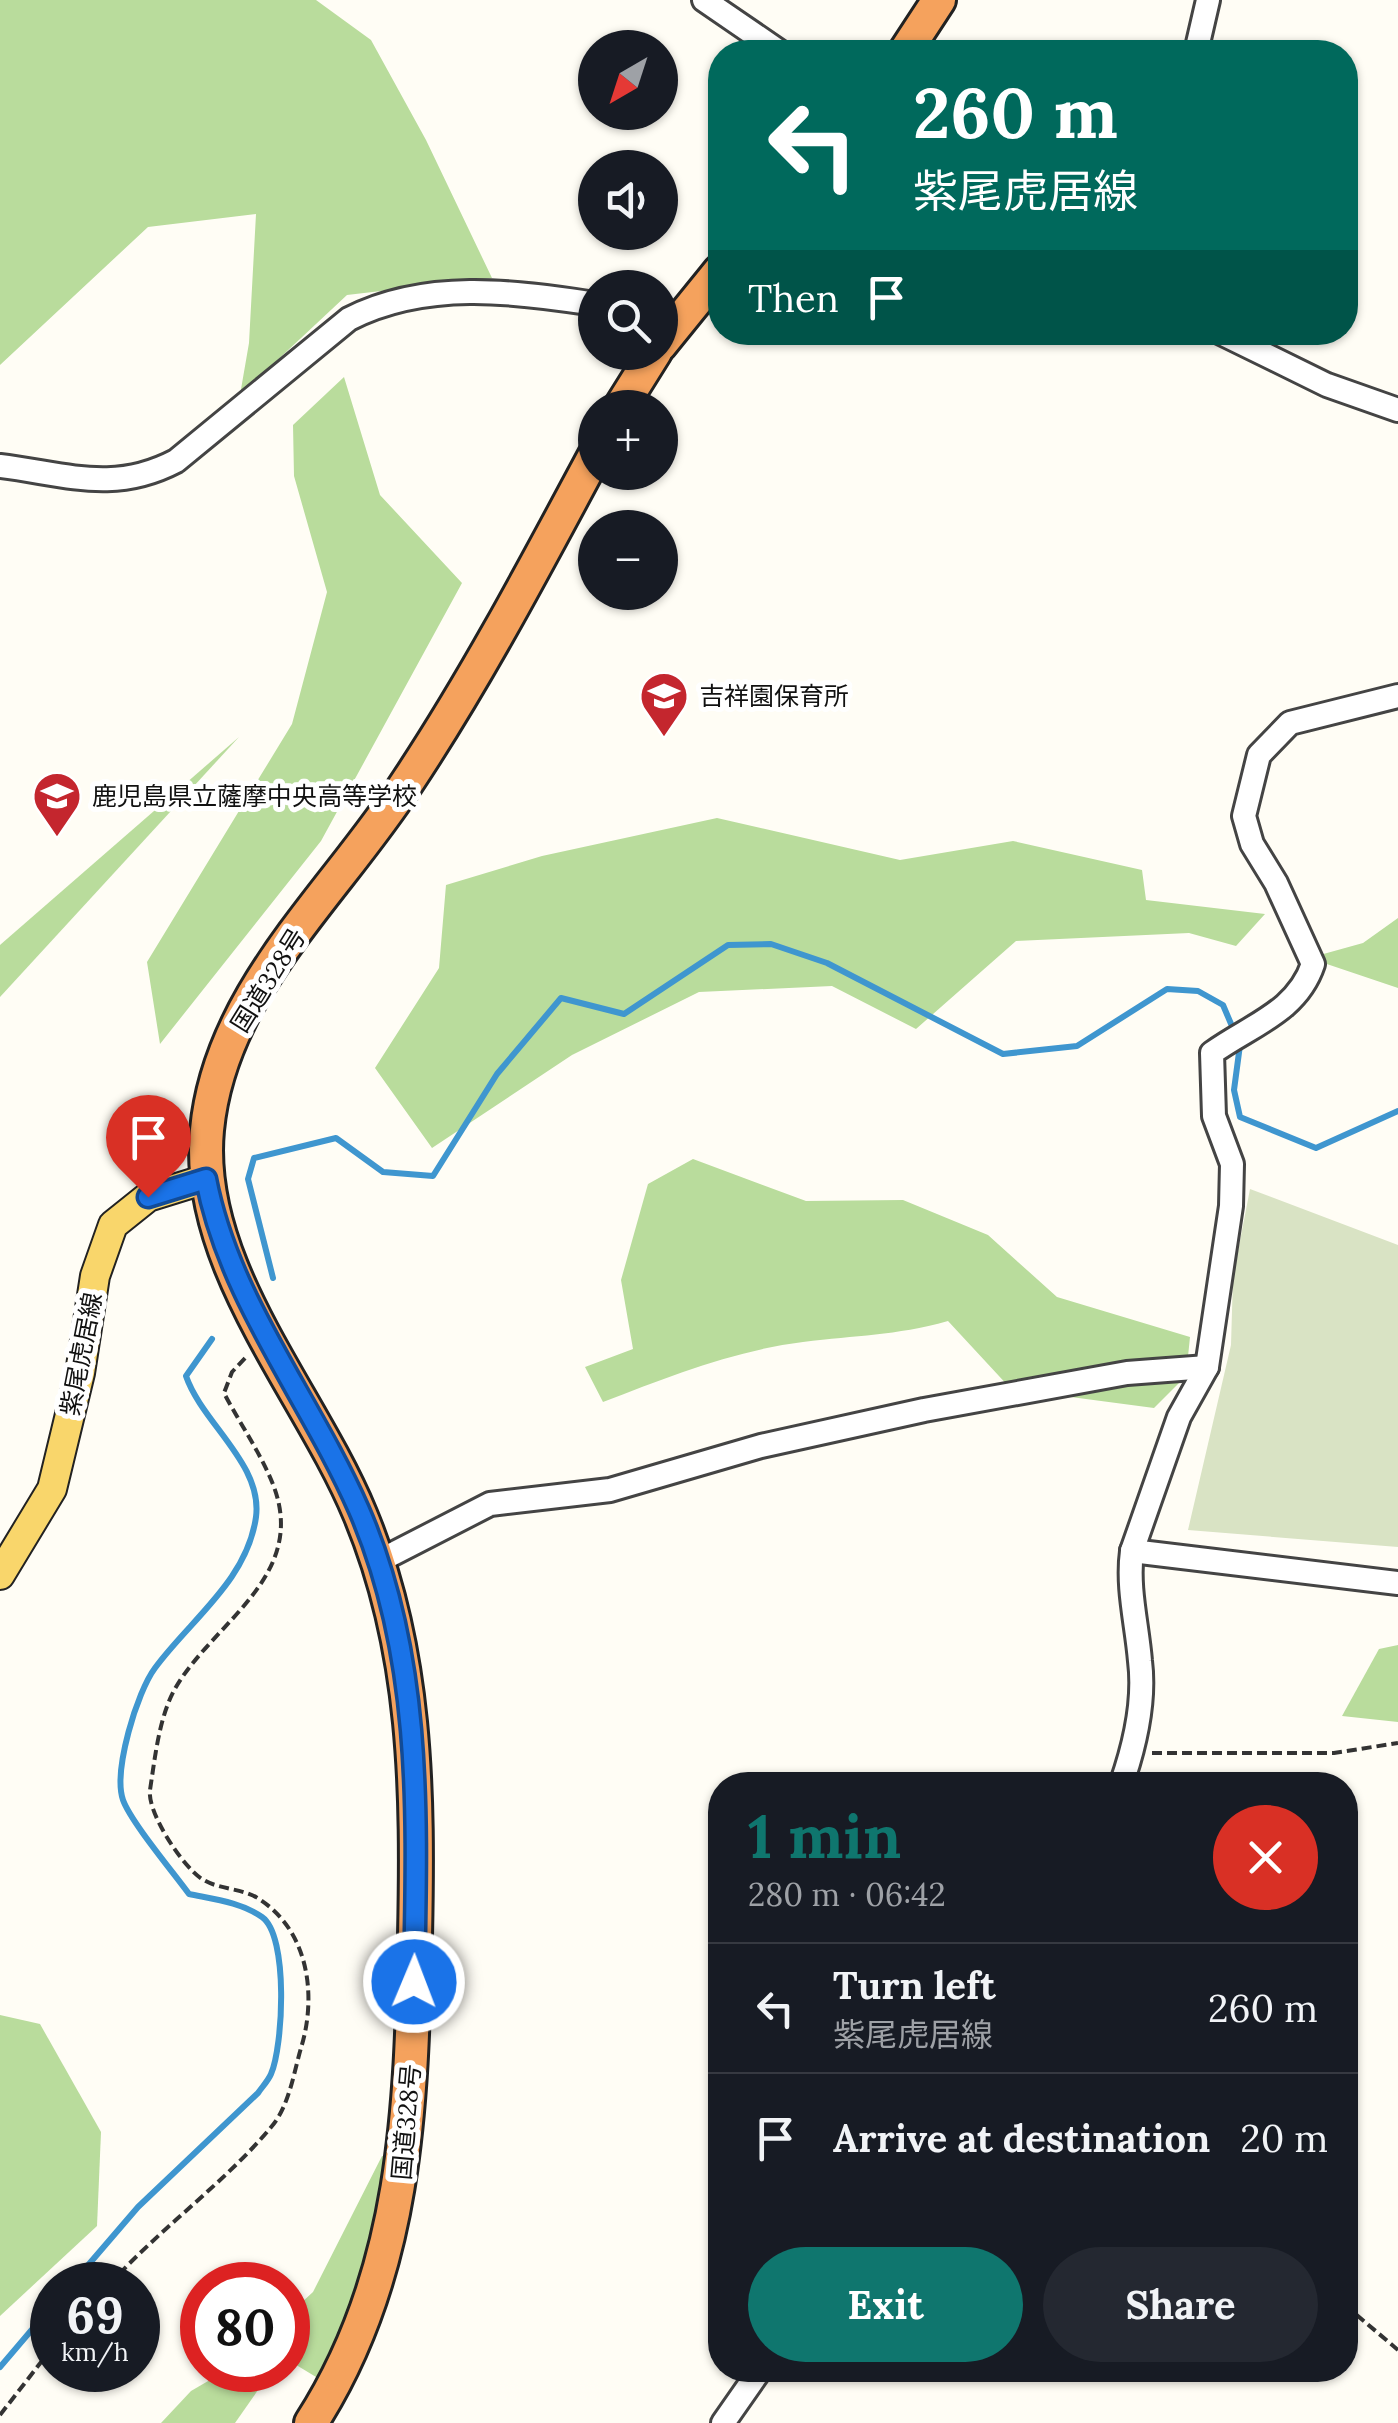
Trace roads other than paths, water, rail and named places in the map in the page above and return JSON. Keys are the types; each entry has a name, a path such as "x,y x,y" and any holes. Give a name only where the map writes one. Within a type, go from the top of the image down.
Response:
{"highway":[{"path":"913,40 939,0"},
{"path":"678,320 708,285"},
{"name":"国道328号","path":"311,2423 345,2363 385,2258 406,2148 413,2028 415,1773 407,1670 379,1561 336,1460 266,1335 216,1226 206,1179 207,1132 216,1079 236,1024 260,984 404,789 444,726 578,486"}],"main road":[{"name":"紫尾虎居線","path":"0,1575 52,1488 80,1373 95,1276 113,1225 148,1197 206,1179"}],"street":[{"path":"704,0 762,40"},
{"path":"1199,40 1208,0"},
{"path":"0,466 58,478 124,481 151,474 176,461 348,319 380,303 476,290 514,291 578,301"},
{"path":"1245,345 1327,385 1398,410"},
{"path":"1125,1772 1132,1752 1141,1667 1129,1574 1132,1552 1179,1418 1207,1367 1231,1206 1232,1164 1214,1116 1212,1053 1276,1014 1304,990 1313,964 1276,883 1252,844 1244,816 1259,755 1290,722 1398,696"},
{"path":"379,1561 490,1504 610,1490 762,1446 924,1410 1127,1374 1207,1367"},
{"path":"1132,1552 1398,1583"},
{"path":"723,2423 752,2382"}],"waterway":[{"path":"273,1278 248,1179 254,1158 336,1138 383,1172 433,1176 497,1074 561,998 624,1014 728,945 771,944 827,963 1003,1054 1077,1046 1167,989 1198,991 1223,1005 1240,1045 1234,1090 1240,1117 1316,1148 1398,1111"},
{"path":"91,2262 138,2207 258,2093 271,2074 278,2041 280,1968 271,1928 262,1917 245,1908 189,1894 134,1821 121,1787 128,1732 148,1679 229,1580 251,1540 256,1517 250,1479 186,1376 212,1339"},
{"path":"0,2367 30,2332"}],"place":[{"name":"吉祥園保育所","path":"664,738"},
{"name":"鹿児島県立薩摩中央高等学校","path":"57,838"}]}
